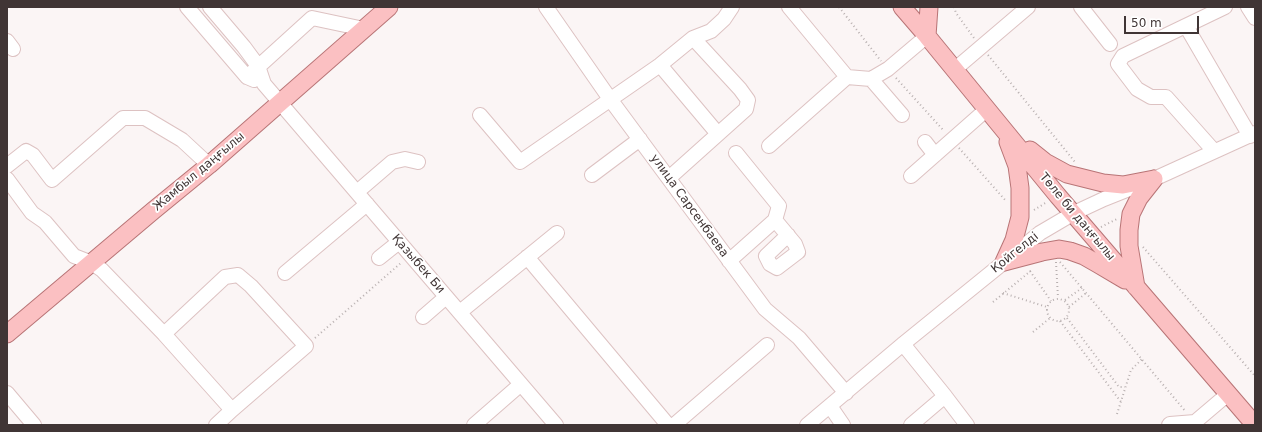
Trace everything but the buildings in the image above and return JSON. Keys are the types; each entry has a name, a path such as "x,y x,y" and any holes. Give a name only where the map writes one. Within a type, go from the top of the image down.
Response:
{"main road":[{"name":"Жамбыл даңғылы","path":"7,334 209,165 389,7"},
{"name":"Төле би даңғылы","path":"902,7 1004,131 1255,425"},
{"path":"927,36 929,7"},
{"path":"1004,131 1045,162 1066,174 1103,183 1123,185 1154,179"},
{"path":"1004,131 1017,166 1020,188 1020,217 1014,240 1004,262"},
{"path":"1136,286 1124,224 1131,214 1138,198 1154,179"},
{"path":"1004,262 1060,249 1084,256 1136,286"}],"street":[{"path":"187,7 247,77 264,84"},
{"path":"210,7 258,66 264,84"},
{"name":"улица Сарсенбаева","path":"546,7 610,99 765,309 799,338 846,393"},
{"path":"480,115 520,162 660,65 693,38 711,31 724,19 732,7"},
{"path":"789,7 847,77 871,79 888,69 927,36"},
{"path":"954,70 1028,7"},
{"path":"1081,7 1110,44"},
{"path":"1214,152 1166,97 1152,97 1138,89 1118,64 1123,56 1225,7"},
{"path":"1248,7 1255,18"},
{"path":"247,77 312,18 364,29"},
{"path":"1186,26 1252,135"},
{"path":"669,178 746,109 748,100 740,89 693,38"},
{"path":"660,65 718,134"},
{"path":"769,146 847,77"},
{"path":"871,79 902,115"},
{"name":"Қазыбек Би","path":"264,84 556,425"},
{"path":"910,176 936,155 987,109"},
{"path":"7,166 26,151 33,155 52,180 123,118 145,118 182,140 209,165"},
{"name":"Қойгелді","path":"807,425 903,344 1040,233 1074,213 1252,135"},
{"path":"592,175 640,139"},
{"path":"925,142 936,155"},
{"path":"729,261 775,220 779,206 736,153"},
{"path":"357,192 392,162 405,159 418,162"},
{"path":"7,179 32,213 45,222 74,256 92,263 102,270 164,334 232,410"},
{"path":"285,273 367,204"},
{"path":"775,220 788,235"},
{"path":"460,312 557,233"},
{"path":"379,258 399,242"},
{"path":"527,257 668,425"},
{"path":"164,334 226,277 238,275 251,286 306,346 216,425"},
{"path":"422,317 446,296"},
{"path":"903,344 967,425"},
{"path":"674,425 767,345"},
{"path":"474,425 521,384"},
{"path":"7,393 34,425"},
{"path":"1169,425 1195,424 1228,394"},
{"path":"912,425 945,396"},
{"path":"830,406 843,425"}],"path":[{"path":"954,7 956,13 981,47 1089,179"},
{"path":"1124,224 1255,376"},
{"path":"306,346 410,255"},
{"path":"1055,257 1058,298"},
{"path":"993,302 1036,267"},
{"path":"1030,271 1051,301"},
{"path":"1065,301 1082,288"},
{"path":"1003,293 1047,307"},
{"path":"1069,307 1086,293"},
{"path":"1058,298 1065,301 1070,311 1066,318 1056,321 1047,315 1047,307 1051,301 1058,298"},
{"path":"1033,332 1050,318"},
{"path":"1066,318 1119,387"},
{"path":"1060,321 1121,402"},
{"path":"1117,414 1130,370 1142,359"},
{"path":"1114,391 1119,387 1126,387"}]}
